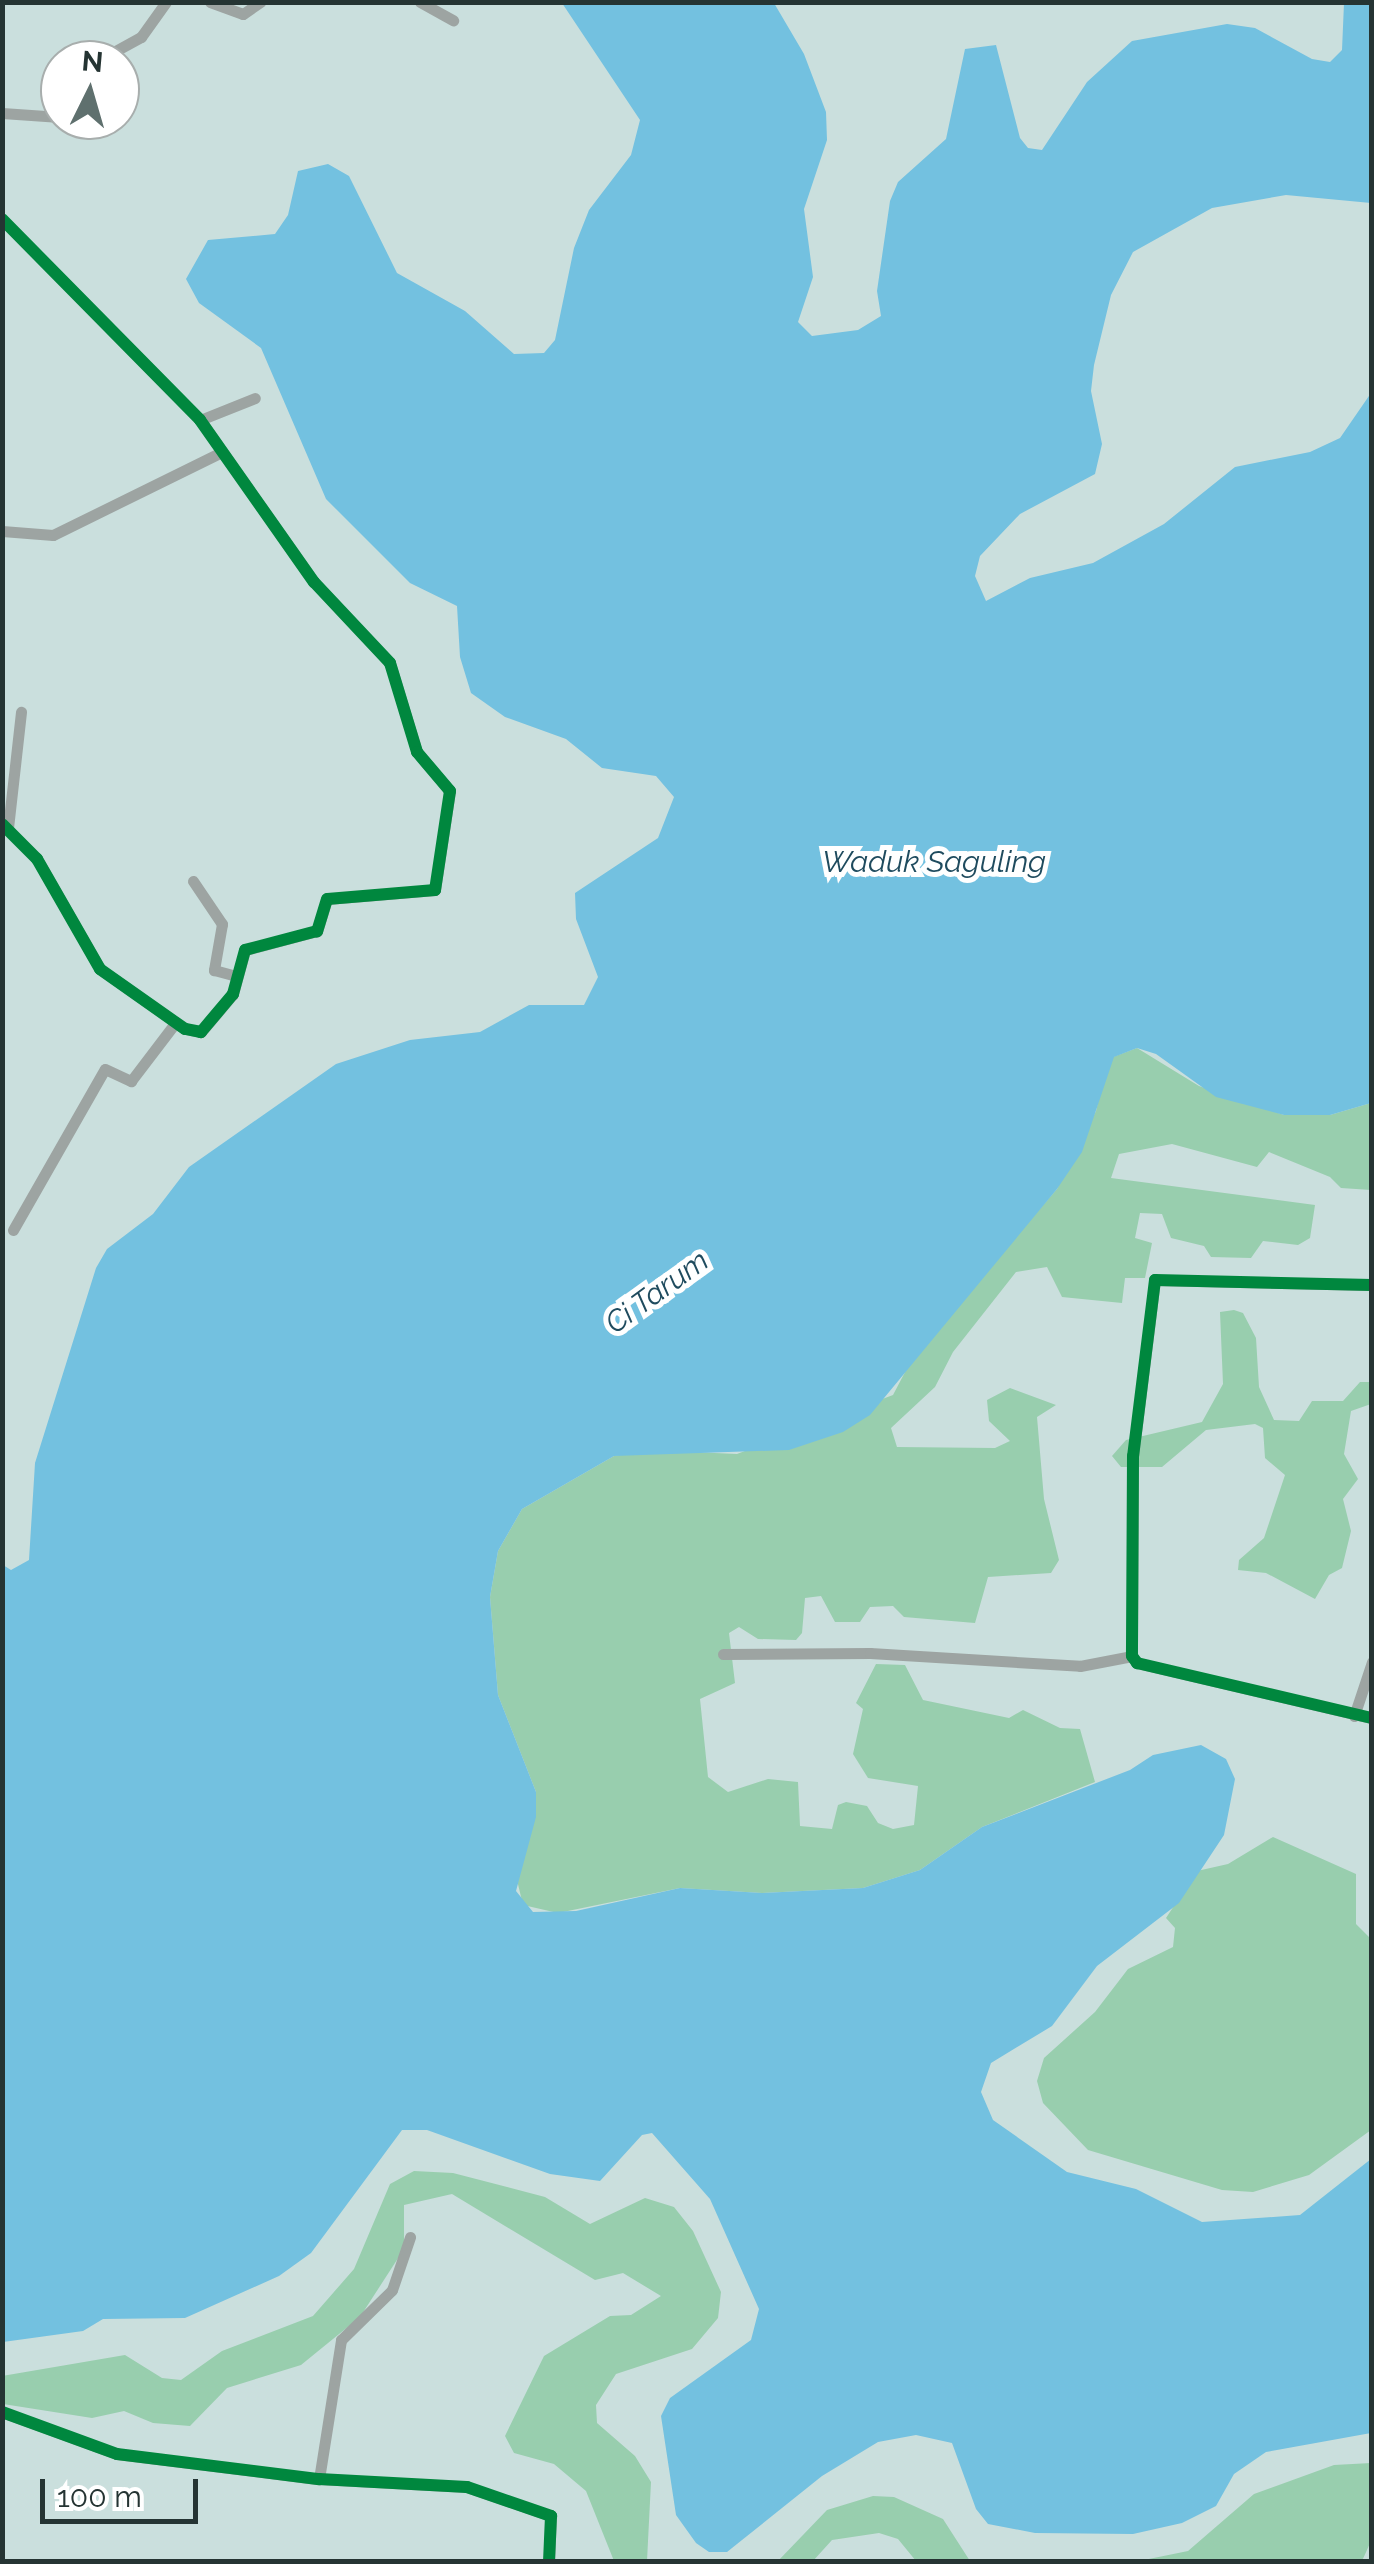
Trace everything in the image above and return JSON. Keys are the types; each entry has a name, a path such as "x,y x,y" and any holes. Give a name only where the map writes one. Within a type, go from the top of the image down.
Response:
{"street":[{"path":"136,40 166,2"},
{"path":"210,2 244,14 260,2"},
{"path":"420,2 453,20"},
{"path":"2,113 40,116"},
{"path":"2,219 200,420 323,593 390,663 418,752 450,792 435,890 326,899 317,930 251,946 233,994 206,1028 194,1032 100,969 54,884 5,826 21,712"},
{"path":"200,420 255,398"},
{"path":"2,531 53,535 222,452"},
{"path":"193,881 222,924 214,970 237,976"},
{"path":"13,1230 105,1068 131,1081 176,1022"},
{"path":"1372,1285 1155,1280 1133,1456 1132,1656 1136,1664 1372,1718"},
{"path":"723,1654 870,1653 1080,1666 1132,1656"},
{"path":"1354,1716 1372,1662"},
{"path":"320,2479 341,2340 392,2290 410,2237"},
{"path":"2,2412 105,2452 320,2479 468,2487 548,2514 556,2527 550,2562"}],"green space":[{"path":"1137,1048 1199,1086 1284,1115 1330,1115 1371,1103 1371,1190 1341,1188 1330,1177 1269,1152 1257,1167 1172,1144 1119,1154 1111,1178 1315,1205 1310,1238 1298,1245 1263,1241 1251,1258 1211,1257 1204,1246 1171,1238 1162,1214 1140,1213 1135,1238 1152,1243 1145,1278 1125,1278 1122,1303 1062,1297 1047,1267 1016,1272 953,1352 935,1387 891,1428 897,1447 995,1448 1010,1441 989,1421 987,1400 1010,1388 1056,1405 1037,1417 1044,1499 1059,1560 1051,1573 988,1577 975,1623 904,1617 893,1606 870,1607 860,1622 835,1622 821,1596 805,1598 802,1633 796,1640 758,1639 739,1627 729,1633 735,1683 700,1699 708,1777 728,1792 768,1779 798,1782 800,1826 832,1829 838,1805 846,1802 867,1806 878,1823 893,1829 914,1825 918,1786 868,1778 853,1754 863,1709 856,1703 876,1664 905,1665 923,1700 1009,1718 1023,1710 1060,1728 1080,1729 1095,1782 982,1827 920,1870 863,1888 762,1893 680,1888 558,1913 523,1905 516,1876 536,1792 498,1695 490,1597 498,1551 522,1509 614,1456 647,1450 737,1454 893,1395 914,1355 1057,1189 1096,1111 1106,1069 1113,1057"},
{"path":"1220,1312 1243,1313 1256,1338 1259,1387 1274,1420 1299,1421 1312,1401 1343,1401 1360,1382 1371,1382 1371,1404 1351,1411 1344,1454 1358,1479 1343,1499 1351,1531 1342,1568 1329,1575 1315,1599 1266,1573 1238,1570 1239,1560 1264,1538 1285,1475 1265,1458 1263,1428 1255,1424 1206,1430 1162,1467 1121,1467 1112,1456 1126,1440 1202,1422 1223,1384"},
{"path":"1273,1837 1356,1874 1356,1924 1371,1939 1371,2130 1309,2175 1253,2192 1222,2190 1088,2150 1043,2103 1037,2081 1044,2058 1095,2012 1128,1969 1173,1947 1175,1928 1166,1918 1197,1871 1228,1864"},
{"path":"414,2171 453,2173 545,2197 590,2224 645,2198 674,2207 693,2231 721,2292 718,2318 692,2349 616,2374 596,2405 597,2423 635,2456 651,2482 647,2561 614,2561 586,2491 554,2464 514,2453 505,2436 544,2356 610,2316 631,2315 661,2296 623,2273 595,2280 452,2194 404,2205 404,2249 360,2317 301,2365 227,2388 190,2426 153,2423 124,2411 92,2418 3,2404 2,2376 125,2355 162,2378 181,2380 222,2351 313,2316 354,2269 390,2184"},
{"path":"1371,2463 1371,2541 1362,2561 1139,2561 1188,2551 1254,2494 1334,2465"},
{"path":"873,2496 894,2497 943,2519 970,2561 916,2561 898,2539 879,2533 832,2540 813,2561 778,2561 827,2510"}],"water":[{"name":"Waduk Saguling","path":"562,3 774,3 804,54 826,112 827,140 804,209 813,277 798,322 812,336 858,330 881,316 877,291 890,201 898,182 946,139 965,49 996,45 1020,138 1028,148 1042,150 1087,82 1132,41 1227,24 1255,28 1312,59 1330,62 1342,50 1344,3 1371,3 1371,203 1286,195 1212,208 1133,252 1111,295 1094,365 1091,391 1102,444 1095,474 1020,514 980,556 975,576 986,601 1030,578 1093,563 1164,524 1235,467 1310,452 1340,438 1371,393 1371,1103 1330,1115 1284,1115 1216,1097 1156,1054 1137,1048 1114,1057 1082,1152 1057,1189 870,1415 843,1432 789,1450 614,1456 522,1509 498,1551 490,1597 498,1695 536,1792 536,1817 516,1891 533,1912 576,1911 680,1888 762,1893 863,1888 920,1870 982,1827 1130,1770 1153,1755 1201,1745 1226,1759 1235,1779 1224,1835 1179,1903 1097,1966 1052,2026 991,2063 981,2092 993,2120 1067,2172 1136,2189 1202,2222 1300,2215 1371,2159 1371,2433 1266,2452 1234,2474 1216,2506 1182,2523 1133,2534 1035,2533 988,2524 976,2509 952,2443 916,2435 878,2442 822,2476 727,2552 709,2552 696,2543 676,2515 661,2416 670,2398 751,2340 759,2309 710,2199 652,2133 642,2135 600,2181 550,2174 427,2130 402,2130 311,2253 279,2276 185,2318 103,2319 83,2331 3,2342 3,1565 11,1570 29,1560 35,1463 96,1268 107,1249 153,1214 189,1167 336,1064 410,1040 480,1032 529,1005 584,1005 598,977 576,919 575,893 658,838 674,797 656,776 602,768 566,739 505,717 471,693 460,657 457,606 410,583 326,499 261,348 199,303 186,279 208,240 275,234 288,215 298,171 328,164 349,176 397,273 465,311 514,354 544,353 555,340 574,248 589,210 631,155 640,120"}],"cycle path":[{"path":"2,219 200,420 314,582 390,663 417,752 450,791 435,890 327,899 317,931 245,950 233,994 201,1032 185,1029 100,969 37,859 2,824"},
{"path":"1372,1285 1155,1280 1133,1456 1132,1656 1137,1663 1372,1718"},
{"path":"2,2412 117,2454 319,2479 467,2487 551,2516 549,2562"}],"water label":[{"name":"Ci Tarum","path":"657,1292"}]}
